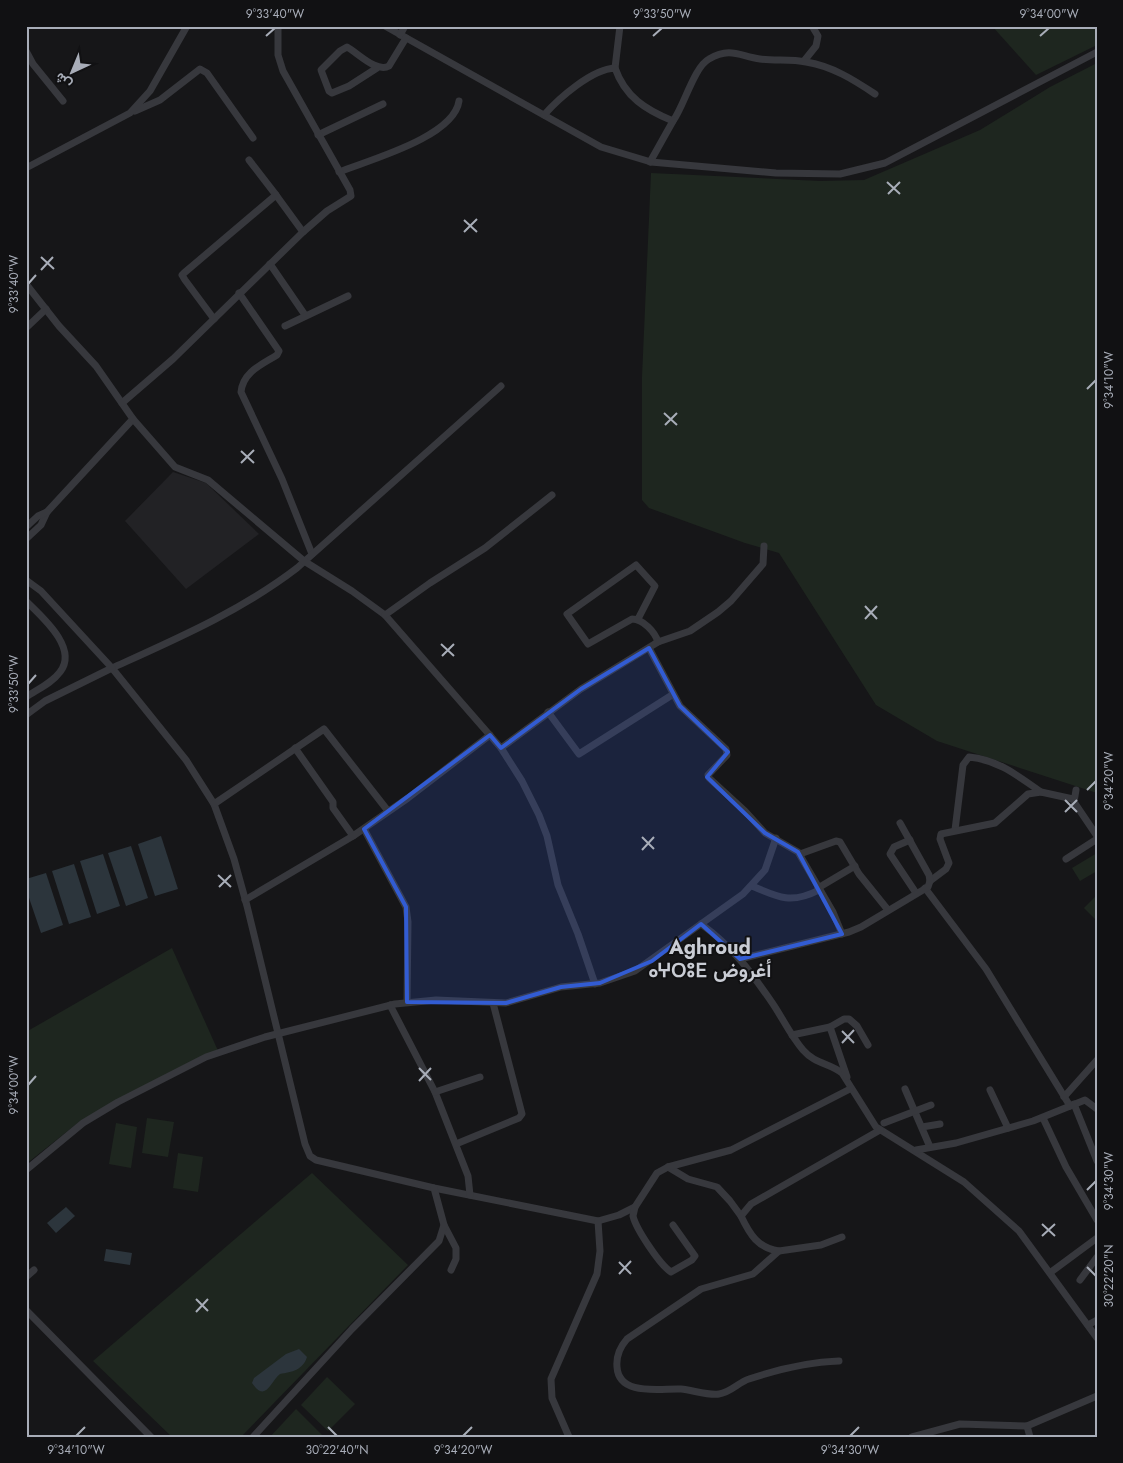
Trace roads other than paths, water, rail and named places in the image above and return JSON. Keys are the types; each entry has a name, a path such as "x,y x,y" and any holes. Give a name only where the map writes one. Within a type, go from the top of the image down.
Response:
{"street":[{"path":"130,113 150,91 187,26"},
{"path":"122,403 214,320 239,293 303,232 327,211 351,196 350,190 282,71 278,55 278,26"},
{"path":"384,26 601,147 650,162 776,173 840,174 866,169 885,162 1097,52"},
{"path":"377,68 347,47 340,50 321,70 329,91 332,92 349,86 377,68 389,66 403,36 405,26"},
{"path":"620,26 616,68 620,82 632,98 649,111 673,121"},
{"path":"804,61 816,46 818,36 812,26"},
{"path":"26,51 33,64 63,101"},
{"path":"650,162 681,109 694,78 708,59 735,52 758,59 804,61 822,65 852,78 875,94"},
{"path":"544,115 552,106 587,79 605,68 616,68"},
{"path":"26,168 130,113 160,100 200,69 207,73 253,138"},
{"path":"339,172 414,144 452,117 457,111 458,101"},
{"path":"318,135 383,104"},
{"path":"249,160 303,232"},
{"path":"214,320 182,275 276,195"},
{"path":"270,264 305,315"},
{"path":"26,284 59,326 96,366 133,419 175,467 208,480 304,561 352,591 385,616 501,748 522,781 542,822 558,885 578,934 595,984"},
{"path":"239,293 279,351 277,356 249,372 242,381 241,392 282,479 312,554"},
{"path":"285,326 348,296"},
{"path":"26,328 46,309"},
{"path":"26,715 45,701 198,629 268,590 312,554 501,386"},
{"path":"26,539 41,525 47,512 133,419"},
{"path":"385,616 430,582 484,548 552,495"},
{"path":"26,527 38,516 47,512"},
{"path":"501,748 548,712 658,642 690,631 728,605 763,564 764,546"},
{"path":"638,619 655,586 636,565 566,614 588,644 632,619 638,619 655,634 658,642"},
{"path":"26,580 40,591 112,668 186,760 214,804 234,859 246,900 280,1034 305,1144 310,1156 316,1160 434,1188 598,1221 619,1215 635,1207"},
{"path":"26,602 62,640 65,657 60,672 50,682 26,697"},
{"path":"649,648 672,695 688,716 726,749 727,755 708,775 712,781 744,810 765,834 792,847 800,854 833,912 842,934"},
{"path":"548,712 579,754 672,695"},
{"path":"214,804 321,730 328,730 388,811"},
{"path":"246,900 353,836 490,735"},
{"path":"294,748 333,802 333,808 353,836"},
{"path":"954,830 964,765 969,757 986,759 1002,765 1041,792 1073,799"},
{"path":"1066,859 1097,837 1075,805 1073,799 1076,790"},
{"path":"740,959 842,934 861,927 925,888 930,881 946,869 949,863 940,836 954,830 995,823 1021,797 1041,792"},
{"path":"900,822 929,875 930,881"},
{"path":"364,828 406,908 408,922 407,1002"},
{"path":"26,1170 83,1122 154,1082 206,1057 280,1034 390,1004 464,1000 506,1003 560,987 595,984 636,971 652,962 752,886 765,870 776,838"},
{"path":"910,840 894,847 890,854 916,893"},
{"path":"800,854 836,841 840,842 855,866 888,910"},
{"path":"752,886 770,894 794,900 804,898 855,866"},
{"path":"925,888 990,975 1064,1097 1072,1105 1097,1161"},
{"path":"701,924 726,943 740,959 792,1035 813,1060 837,1069 848,1081"},
{"path":"456,1144 520,1118 522,1114 493,1003"},
{"path":"390,1004 435,1092 468,1176 470,1195"},
{"path":"792,1035 830,1027 844,1019 849,1019 857,1026 868,1045"},
{"path":"830,1027 850,1089 868,1117 880,1130 916,1150 964,1182 996,1209 1025,1238 1097,1338"},
{"path":"1064,1097 1097,1060"},
{"path":"435,1092 480,1077"},
{"path":"673,1224 695,1256 692,1260 671,1272 666,1268 634,1221 633,1213 635,1207 657,1173 668,1168 726,1153 850,1089"},
{"path":"905,1089 930,1147"},
{"path":"990,1090 1008,1128"},
{"path":"916,1150 956,1143 1043,1118 1087,1100 1097,1109"},
{"path":"884,1123 931,1105"},
{"path":"1043,1118 1066,1166 1097,1220"},
{"path":"922,1127 940,1124"},
{"path":"741,1216 751,1204 761,1197 880,1130"},
{"path":"1087,1136 1097,1140"},
{"path":"668,1168 688,1179 717,1187 741,1216 750,1235 768,1250 779,1251 821,1245 842,1237"},
{"path":"434,1188 444,1225 456,1248 456,1260 451,1270"},
{"path":"569,1437 552,1398 551,1379 597,1274 600,1251 598,1221"},
{"path":"253,1437 352,1329 439,1241 444,1225"},
{"path":"1051,1272 1097,1238"},
{"path":"779,1251 753,1274 701,1289 627,1338 621,1346 617,1358 619,1376 623,1382 642,1389 681,1389 720,1394 740,1382 777,1370 806,1364 839,1361"},
{"path":"1080,1280 1097,1257"},
{"path":"26,1277 34,1270"},
{"path":"26,1310 151,1437"},
{"path":"1088,1324 1097,1320"},
{"path":"912,1437 960,1424 1027,1426 1097,1396"},
{"path":"1027,1426 1030,1437"}],"district":[{"name":"Aghroud ⴰⵖⵔⵓⴹ أغروض","path":"710,958"}]}
